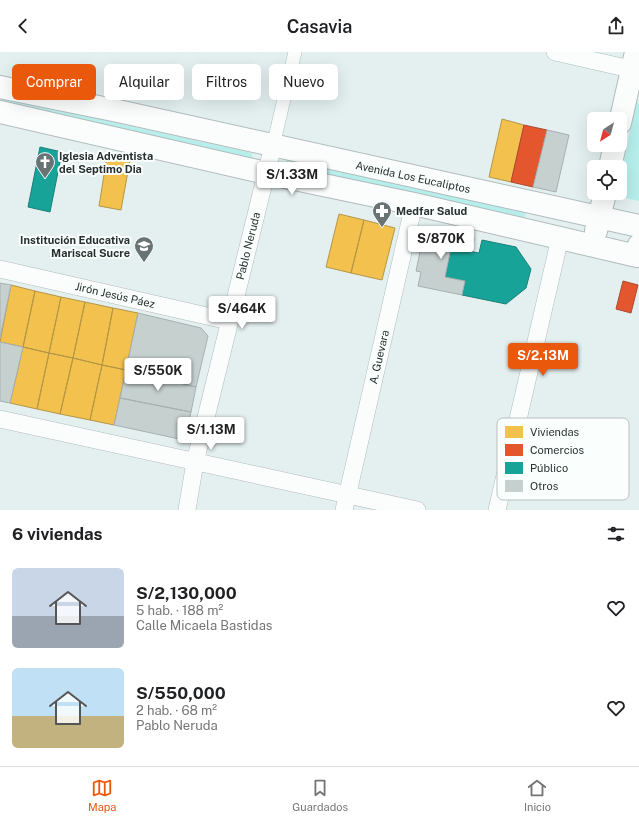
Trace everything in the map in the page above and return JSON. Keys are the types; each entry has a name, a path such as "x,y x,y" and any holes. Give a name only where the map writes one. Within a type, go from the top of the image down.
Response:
{"main road":[{"path":"623,112 636,64"},
{"name":"Avenida Los Eucaliptos","path":"0,87 118,111 639,226"},
{"path":"0,112 266,173 414,204 592,246 638,250"},
{"path":"592,246 603,200"}],"street":[{"path":"273,146 295,52"},
{"path":"555,52 636,64"},
{"name":"Pablo Neruda","path":"186,510 195,462 273,146"},
{"name":"A. Guevara","path":"346,502 414,204"},
{"path":"518,418 560,238"},
{"name":"Jirón Jesús Páez","path":"0,269 229,321"},
{"path":"0,419 195,462 346,502 416,510"},
{"path":"497,510 499,500"}],"shaded area":[{"path":"0,97 251,153 253,158 249,161 0,105"},
{"path":"636,102 639,103 639,201 627,198 627,160 624,160 627,152"},
{"path":"287,158 526,211 524,220 284,170"}],"building: Viviendas":[{"path":"502,119 524,125 511,182 489,177"},
{"path":"107,156 130,160 121,210 99,206"},
{"path":"339,214 364,220 351,273 326,267"},
{"path":"364,220 395,228 382,280 351,273"},
{"path":"11,285 35,291 23,347 0,342"},
{"path":"35,291 61,297 49,353 23,347"},
{"path":"61,297 85,302 73,358 49,353"},
{"path":"85,302 113,308 102,365 73,358"},
{"path":"113,308 138,313 126,370 102,365"},
{"path":"23,347 49,353 37,409 10,403"},
{"path":"49,353 73,358 60,414 37,409"},
{"path":"73,358 102,365 90,420 60,414"},
{"path":"102,365 126,370 114,425 90,420"}],"building: Comercios":[{"path":"524,125 547,130 533,187 511,182"},
{"path":"623,281 638,285 631,313 616,309"}],"building: Público":[{"name":"Iglesia Adventista del Septimo Dia","path":"40,147 62,152 50,212 28,207"},
{"path":"482,240 516,247 531,269 526,288 506,304 462,295 465,281 445,277 451,248 479,253"}],"building: Otros":[{"path":"547,130 569,135 556,192 533,187"},
{"path":"425,228 474,238 472,252 451,248 445,277 465,281 462,295 418,286 421,272 416,271"},
{"path":"0,283 11,285 0,338"},
{"path":"138,313 201,328 208,336 196,387 126,370"},
{"path":"0,342 23,347 10,403 0,401"},
{"path":"126,370 196,387 191,412 120,398"},
{"path":"120,398 191,412 184,440 114,425"}],"place":[{"name":"Iglesia Adventista del Septimo Dia","path":"45,179"},
{"name":"Medfar Salud","path":"382,228"},
{"name":"Institución Educativa Mariscal Sucre","path":"144,263"}]}
